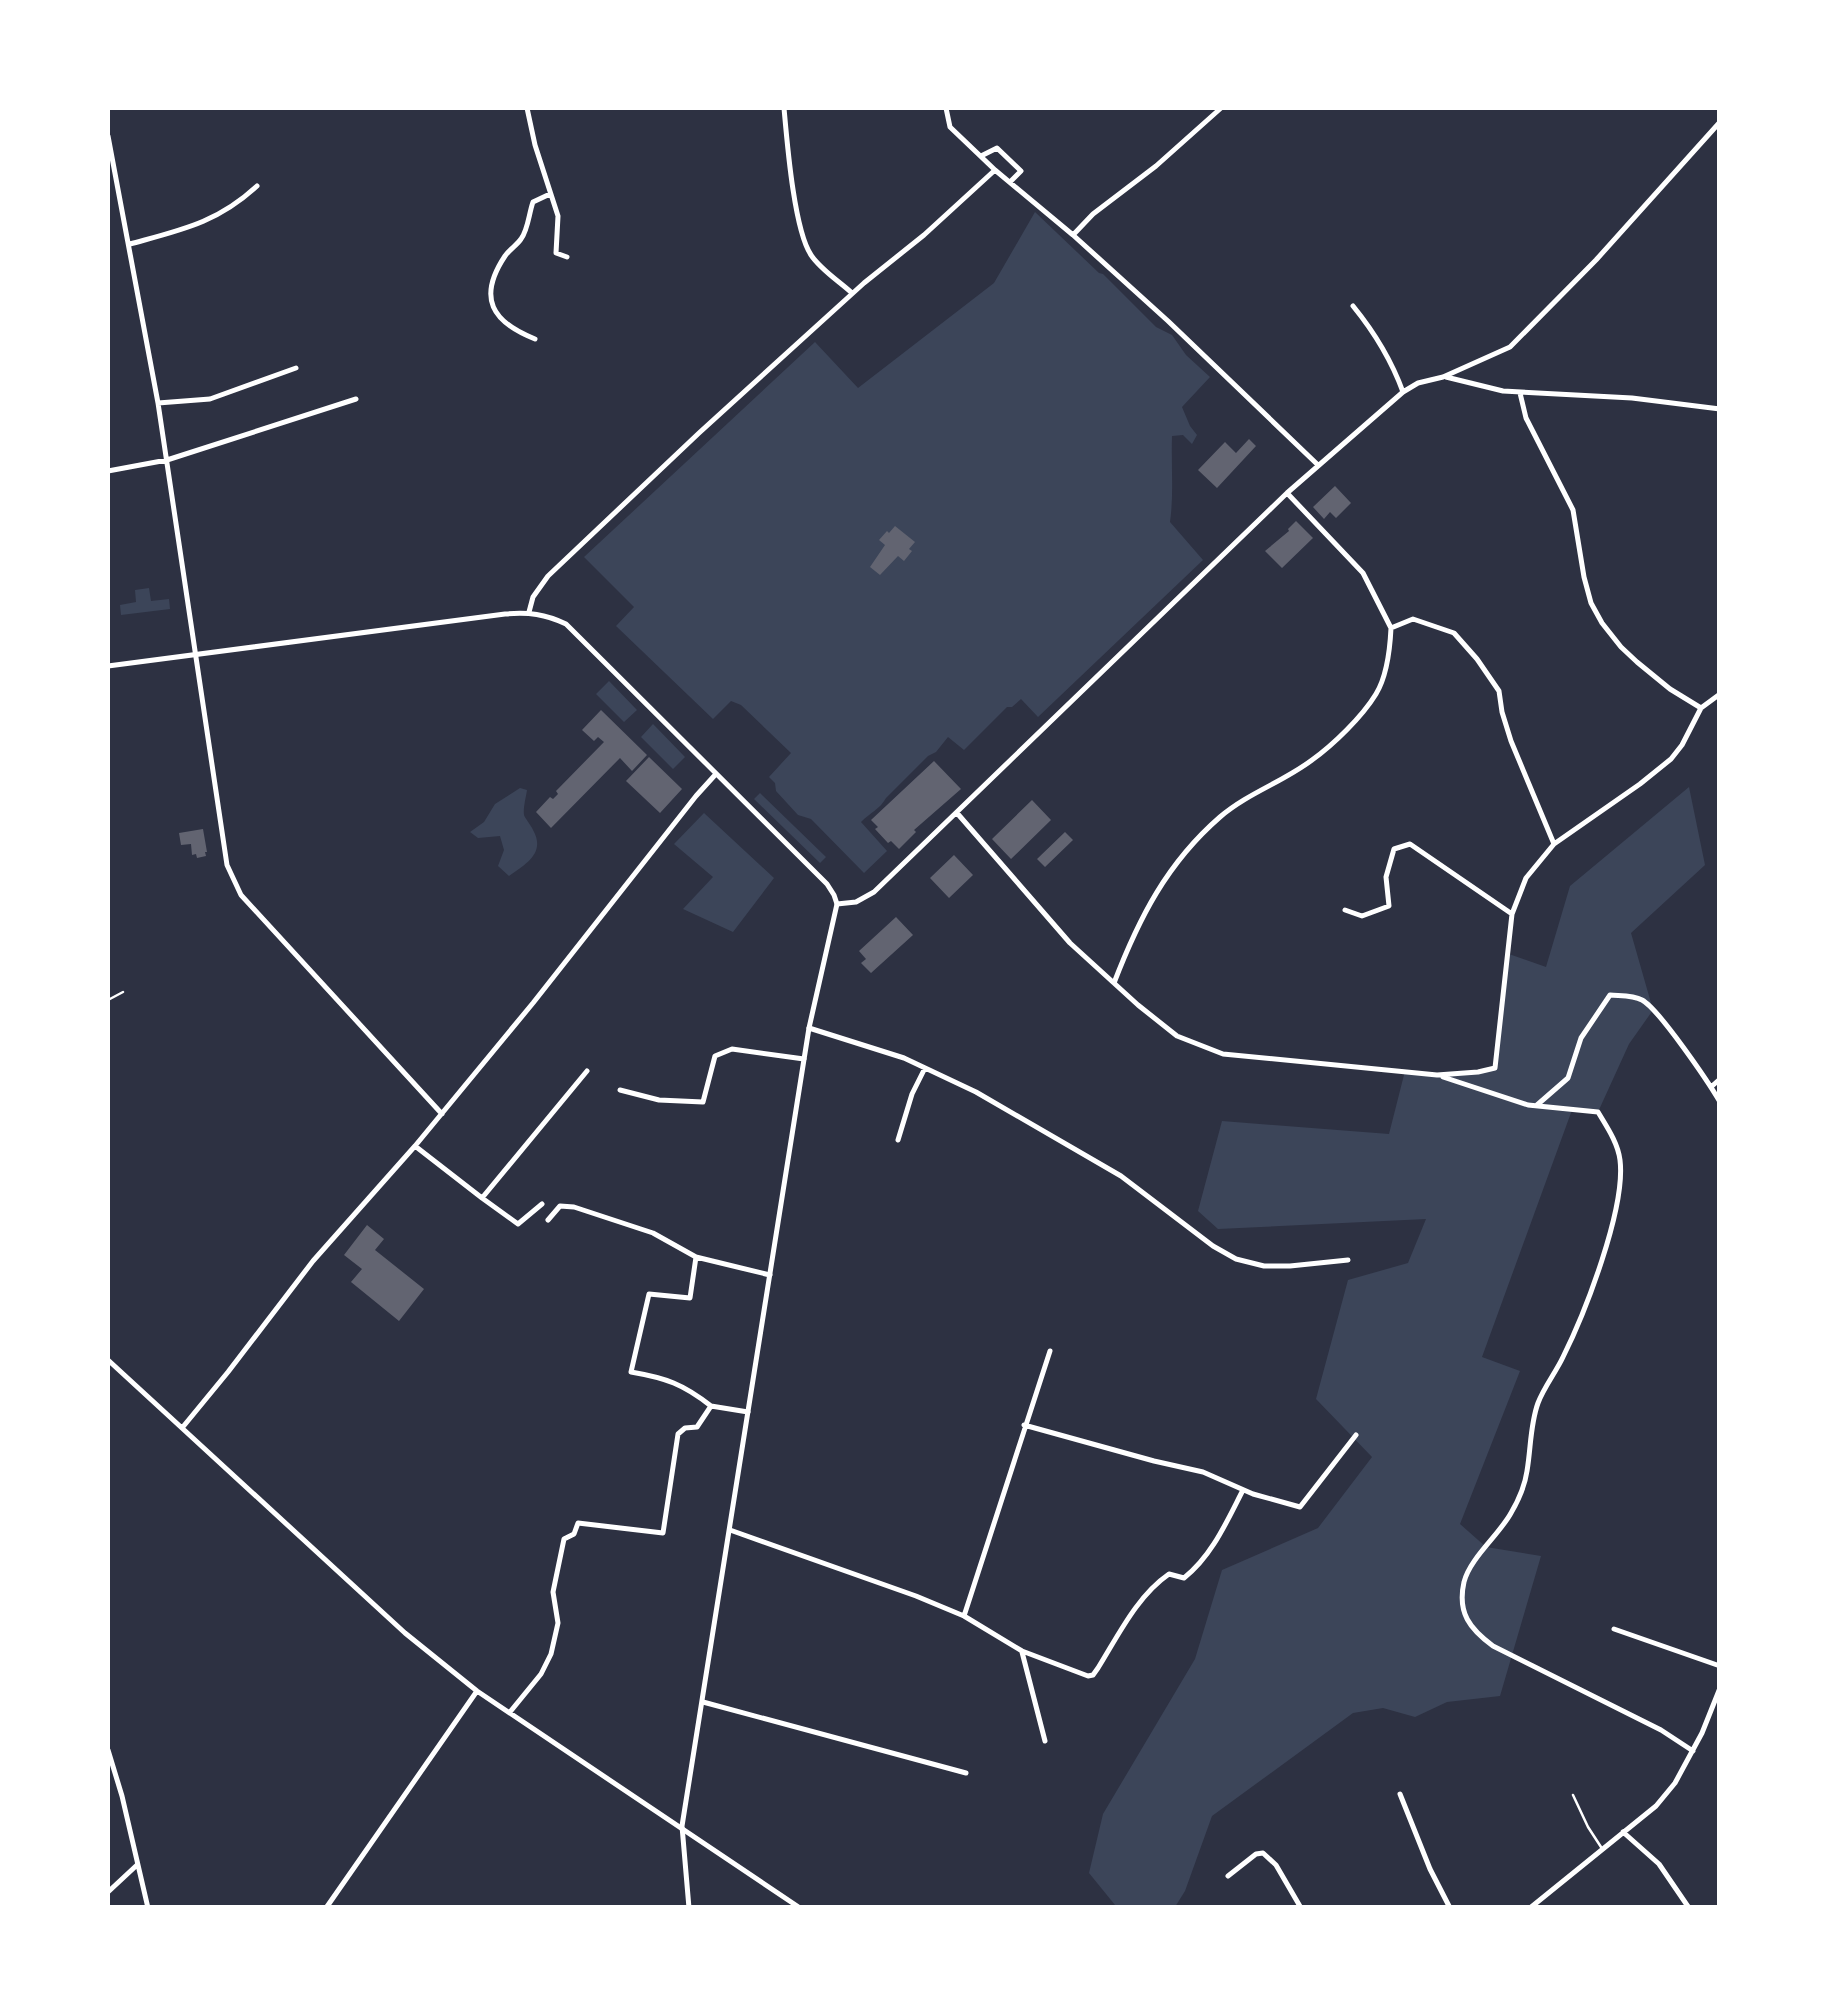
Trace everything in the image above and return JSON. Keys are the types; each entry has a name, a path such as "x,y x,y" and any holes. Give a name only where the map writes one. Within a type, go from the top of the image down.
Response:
{"street":[{"path":"527,108 534,146 558,216 556,253 567,257"},
{"path":"784,108 804,242 813,259 853,294"},
{"path":"946,108 950,127 980,157 1073,234 1318,465"},
{"path":"1073,234 1221,108"},
{"path":"837,904 856,902 874,892 1287,493 1402,392 1510,348 1596,260 1720,122"},
{"path":"108,136 158,404 227,864 241,895 442,1114"},
{"path":"980,157 997,148 1021,171 1010,182"},
{"path":"528,612 548,576 710,423 995,170"},
{"path":"129,245 198,225 236,206 257,186"},
{"path":"536,339 510,329 494,309 490,285 506,254 523,237 533,202 550,194"},
{"path":"1354,306 1392,362 1402,392"},
{"path":"158,404 210,399 296,368"},
{"path":"1443,377 1502,391 1632,398 1720,409"},
{"path":"1520,393 1526,418 1573,510 1584,577 1602,623 1637,662 1701,708"},
{"path":"108,471 167,460 356,399"},
{"path":"1114,983 1134,932 1175,862 1247,796 1311,761 1354,722 1378,692 1391,628 1363,573 1287,493"},
{"path":"108,666 505,614 528,612 549,616 566,624 834,894 837,904 804,1059 682,1826 690,1908"},
{"path":"1391,628 1414,619 1454,632 1477,660 1500,692 1511,741 1554,844"},
{"path":"957,812 1070,943 1177,1036 1222,1054 1438,1075 1478,1072 1496,1068 1512,914 1526,878 1554,844 1671,759 1701,708 1720,694"},
{"path":"182,1428 313,1261 442,1114 716,775"},
{"path":"1345,910 1362,916 1389,906 1386,877 1394,848 1410,844 1512,914"},
{"path":"1536,1106 1568,1078 1582,1038 1610,995 1640,999 1653,1010 1720,1102"},
{"path":"810,1028 904,1058 976,1092 1121,1176 1236,1259 1264,1266 1348,1260"},
{"path":"620,1090 659,1100 703,1102 714,1056 732,1050 804,1059"},
{"path":"898,1140 912,1094 926,1068"},
{"path":"482,1198 587,1071"},
{"path":"1438,1075 1536,1106 1598,1112 1614,1138 1620,1160 1618,1195 1609,1236 1580,1323 1540,1398 1526,1476 1510,1515 1464,1579 1466,1620 1493,1646 1661,1730 1693,1751"},
{"path":"1711,1087 1720,1079"},
{"path":"415,1146 518,1224 542,1204"},
{"path":"548,1220 560,1206 574,1207 652,1233 696,1257 770,1275"},
{"path":"696,1257 690,1298 649,1294 631,1372 687,1387 711,1406 748,1412"},
{"path":"964,1616 1050,1350"},
{"path":"108,1360 405,1632 477,1691 800,1908"},
{"path":"510,1712 541,1674 551,1654 558,1624 553,1592 564,1538 574,1534 578,1523 662,1534 678,1434 685,1428 697,1427 711,1406"},
{"path":"1024,1425 1203,1472 1300,1508 1356,1435"},
{"path":"730,1530 916,1596 964,1616 1022,1651 1088,1676 1163,1578 1169,1574 1184,1578 1195,1569 1220,1534 1243,1490"},
{"path":"1614,1629 1720,1666"},
{"path":"1022,1651 1045,1741"},
{"path":"1530,1908 1656,1806 1693,1751 1720,1688"},
{"path":"326,1908 477,1691"},
{"path":"702,1702 966,1774"},
{"path":"108,1750 148,1908"},
{"path":"1400,1794 1450,1908"},
{"path":"1624,1832 1660,1864 1689,1908"},
{"path":"1228,1876 1256,1854 1263,1853 1276,1865 1301,1908"},
{"path":"108,1892 137,1865"}],"lane":[{"path":"108,1000 123,992"},
{"path":"1574,1795 1602,1848"}],"shaded area":[{"path":"1035,212 1156,327 1172,335 1186,355 1210,377 1182,407 1197,435 1192,444 1183,435 1172,436 1170,522 1203,560 1038,717 1021,699 1007,707 964,750 948,737 861,822 887,851 864,873 811,819 798,815 776,791 769,777 791,753 741,705 731,701 713,719 616,626 634,607 584,557 815,342 858,388 994,283"},
{"path":"149,588 151,601 169,599 170,609 121,615 120,605 136,602 135,590"},
{"path":"609,681 637,710 624,722 596,694"},
{"path":"653,724 685,757 673,769 641,737"},
{"path":"1689,787 1705,865 1631,933 1653,1010 1629,1044 1598,1112 1572,1110 1482,1357 1520,1371 1460,1524 1486,1547 1541,1556 1500,1696 1447,1702 1415,1717 1383,1708 1353,1713 1212,1816 1185,1891 1175,1907 1114,1907 1089,1873 1103,1814 1195,1659 1222,1570 1318,1528 1372,1457 1316,1399 1348,1280 1408,1263 1426,1219 1218,1229 1198,1211 1222,1121 1389,1134 1405,1071 1437,1075 1495,1068 1509,954 1546,967 1570,886"},
{"path":"520,788 527,790 524,815 537,845 532,857 509,876 498,866 504,850 500,836 478,838 470,832 484,822 495,804"},
{"path":"760,793 826,857 820,863 754,799"},
{"path":"704,813 774,878 733,932 683,909 713,877 674,844"}],"building":[{"path":"1249,439 1256,446 1217,488 1198,470 1225,442 1236,453"},
{"path":"1335,486 1351,503 1336,518 1330,512 1324,519 1313,507"},
{"path":"1296,521 1313,538 1282,568 1265,551"},
{"path":"895,526 915,542 904,561 898,556 880,575 870,567 885,545 879,540"},
{"path":"601,710 647,755 632,771 620,758 551,828 536,812 558,794 556,791 604,742 598,737 594,741 582,730"},
{"path":"649,757 682,789 660,813 626,781"},
{"path":"934,761 961,789 914,830 899,849 891,841 888,843 871,820"},
{"path":"1032,800 1051,820 1011,859 992,839"},
{"path":"203,829 207,852 197,858 192,855 191,844 181,845 179,833"},
{"path":"1065,832 1073,840 1045,867 1037,859"},
{"path":"954,855 973,875 949,898 930,878"},
{"path":"896,917 913,935 871,973 861,963 866,959 859,951"},
{"path":"367,1225 384,1239 375,1250 424,1289 399,1321 351,1282 362,1269 344,1255"}]}
